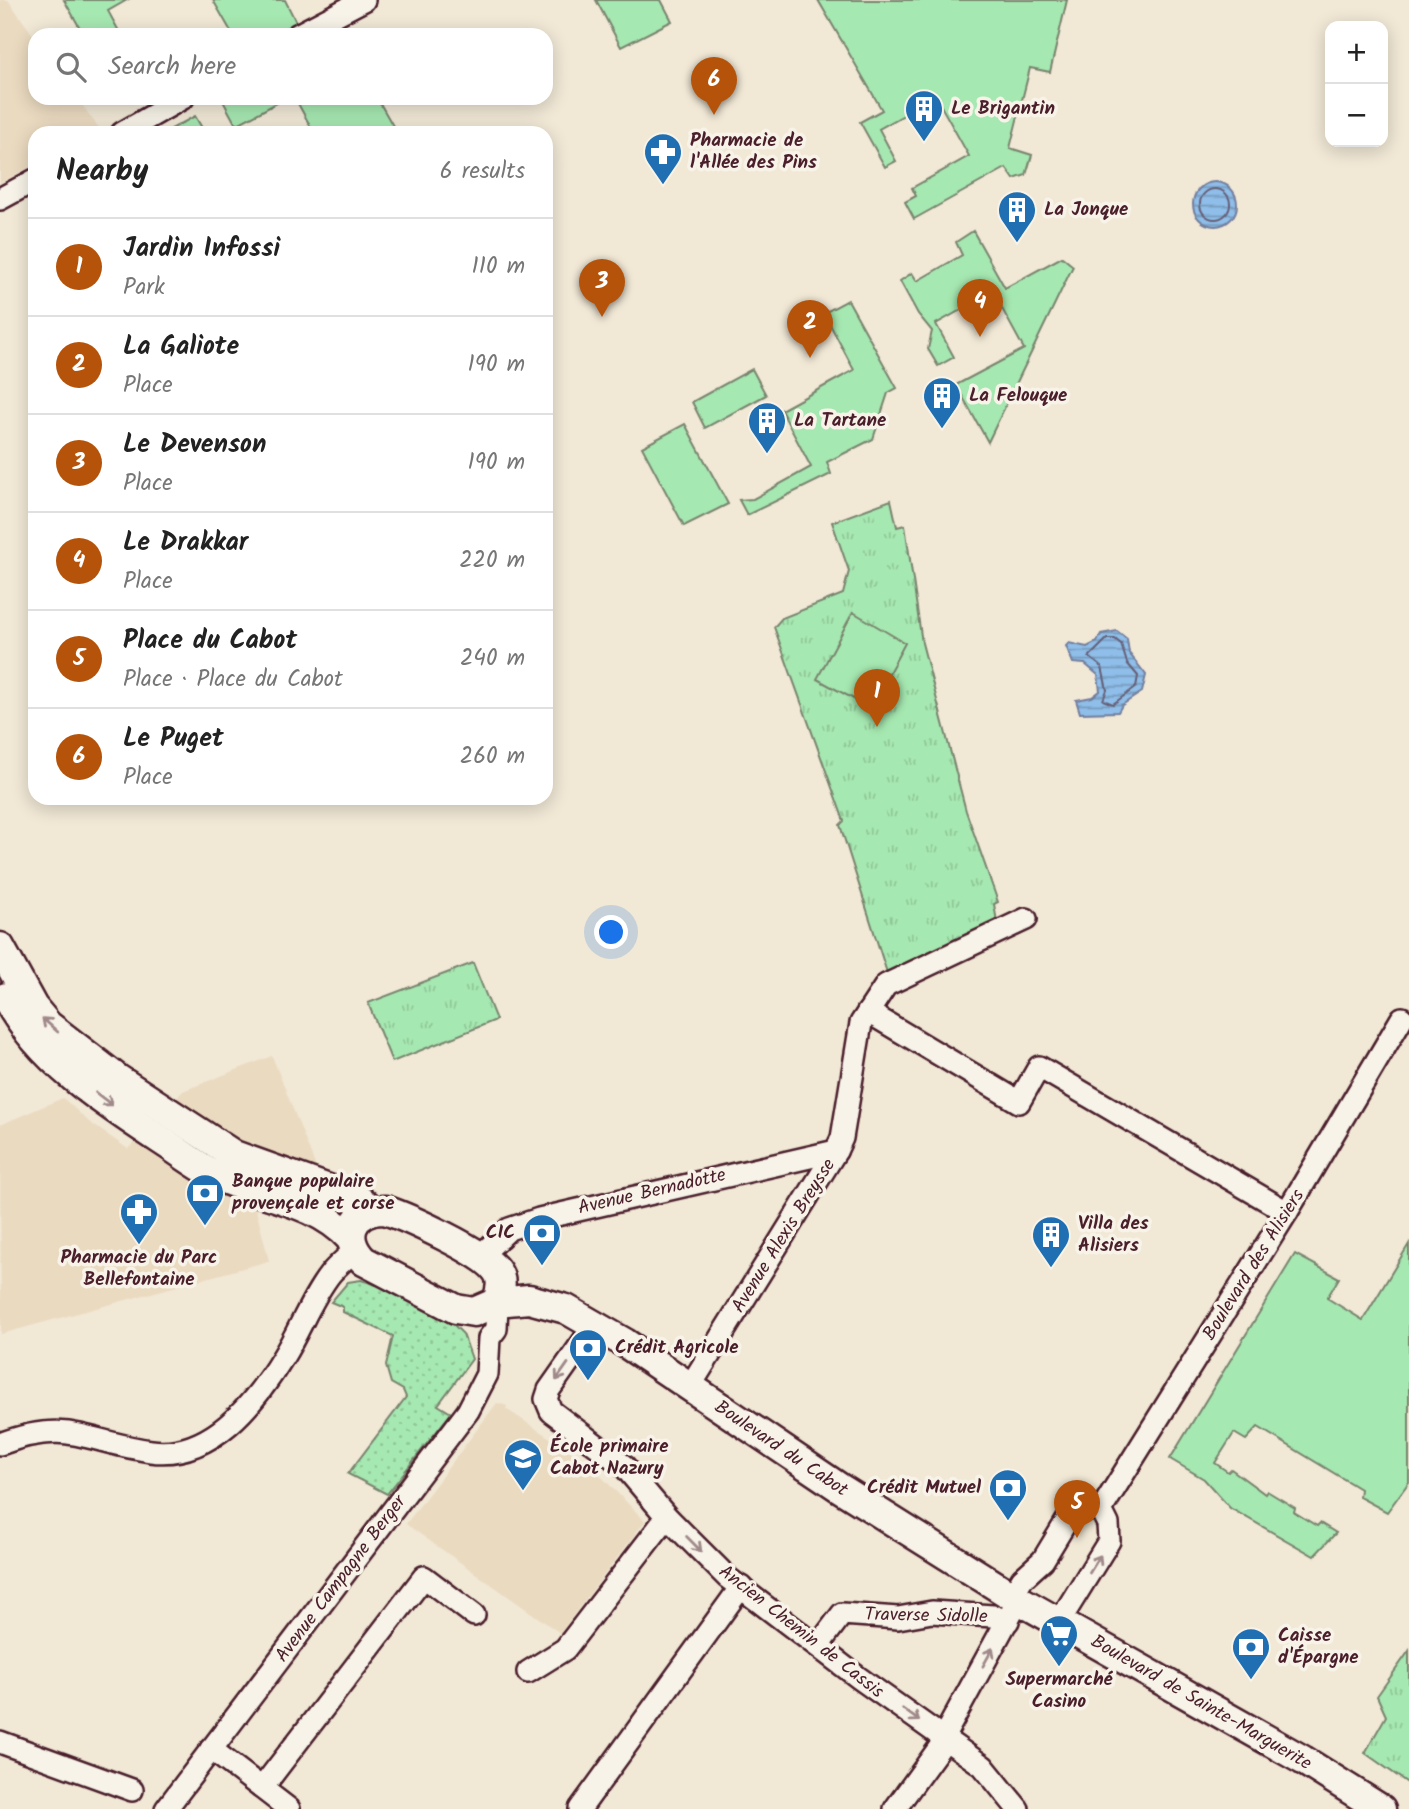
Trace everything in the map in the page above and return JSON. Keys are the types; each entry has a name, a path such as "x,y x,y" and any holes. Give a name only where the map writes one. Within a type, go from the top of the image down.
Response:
{"street":[{"path":"310,28 364,0"},
{"path":"134,126 171,105"},
{"path":"0,199 28,184"},
{"name":"Avenue Alexis Breysse","path":"690,1388 836,1151 842,1138 861,1023 886,985 1026,919"},
{"path":"0,947 33,1007 48,1025 104,1067 234,1155 359,1200 371,1209 396,1214 480,1256 496,1270 499,1291"},
{"path":"0,986 15,1014 32,1037 67,1070 170,1146 220,1177 314,1211 338,1225 364,1261 467,1313 479,1331 489,1338"},
{"path":"868,1012 1018,1102 1039,1067 1287,1212"},
{"name":"Boulevard des Alisiers","path":"1101,1510 1287,1212 1402,1018"},
{"path":"67,1070 85,1065 104,1067"},
{"path":"170,1146 186,1144 216,1156 234,1155"},
{"name":"Avenue Bernadotte","path":"480,1256 509,1229 539,1219 836,1151"},
{"path":"0,1444 33,1432 59,1430 152,1451 178,1450 214,1438 240,1414 282,1358 331,1273 352,1245 356,1222 371,1209"},
{"name":"Boulevard du Cabot","path":"467,1313 485,1309 499,1291 541,1300 566,1309 690,1388 1013,1605"},
{"name":"Avenue Campagne Berger","path":"166,1809 468,1411 487,1374 489,1338 496,1329 499,1291"},
{"name":"Ancien Chemin de Cassis","path":"594,1326 549,1390 546,1399 551,1411 624,1466 667,1517 728,1578 983,1766 1018,1809"},
{"path":"895,1809 944,1739 1013,1605 1022,1579 1043,1560 1069,1517 1086,1509 1101,1510 1108,1524 1109,1541 1059,1622"},
{"path":"528,1672 565,1649 667,1517"},
{"path":"262,1788 424,1577 474,1615"},
{"path":"580,1809 741,1587"},
{"name":"Boulevard de Sainte-Marguerite","path":"1013,1605 1059,1622 1303,1760 1381,1809"},
{"name":"Traverse Sidolle","path":"818,1646 842,1614 898,1618 932,1612 993,1616 1013,1605"},
{"path":"0,1742 132,1790"},
{"path":"211,1749 289,1809"}],"shaded area":[{"path":"0,0 8,0 28,28 28,105 82,105 98,126 28,126 28,168 0,183"},
{"path":"272,1056 317,1170 256,1210 269,1261 1,1334 0,1125 63,1098 89,1122 128,1149 183,1091"},
{"name":"École primaire Cabot Nazury","path":"497,1403 507,1406 506,1409 588,1463 645,1521 560,1633 406,1524"}],"green space":[{"path":"64,0 127,0 108,11 117,28 80,28"},
{"path":"213,0 285,0 296,22 285,28 229,28"},
{"path":"596,0 661,0 672,21 621,47"},
{"path":"818,0 1067,0 1050,72 1030,68 1010,148 1032,155 1026,175 1014,179 1006,168 914,219 905,202 916,196 912,188 969,156 936,97 879,129 896,161 885,167 860,122 882,110"},
{"path":"225,105 273,105 236,125"},
{"path":"299,105 381,105 393,126 310,126"},
{"path":"195,116 201,126 177,126"},
{"path":"973,231 1005,288 1062,257 1073,266 988,442 956,385 1024,349 993,292 936,324 954,357 938,366 928,349 932,331 918,314 900,281 912,273 917,281 962,255 956,242"},
{"path":"848,300 897,388 888,393 873,439 827,462 831,474 747,515 739,500 753,499 811,467 781,410 854,370 824,313"},
{"path":"752,369 766,395 705,428 692,402"},
{"path":"685,424 728,504 684,526 642,447"},
{"path":"891,500 897,527 905,525 922,643 966,811 998,902 994,904 997,922 888,976 840,825 844,821 774,627 782,618 843,594 849,571 832,522"},
{"path":"853,612 905,643 870,708 817,679"},
{"path":"473,963 496,1020 392,1062 368,1003"},
{"path":"1409,1244 1409,1482 1387,1512 1359,1497 1360,1489 1258,1427 1246,1440 1234,1433 1215,1463 1228,1472 1231,1469 1265,1494 1267,1491 1295,1508 1294,1512 1317,1526 1320,1523 1336,1533 1314,1556 1230,1508 1204,1479 1170,1459 1295,1254 1339,1278 1327,1298 1363,1320"},
{"path":"361,1280 387,1288 454,1325 463,1334 472,1359 438,1405 451,1413 387,1494 348,1474 406,1397 403,1390 391,1383 386,1366 393,1336 343,1312 343,1307 331,1302 348,1282"},
{"path":"1409,1651 1409,1784 1365,1753 1386,1716 1377,1696"}],"water":[{"path":"1215,182 1231,188 1237,204 1231,220 1215,226 1199,220 1193,204 1199,188"},
{"path":"1117,631 1127,639 1129,653 1146,675 1142,692 1122,705 1118,712 1080,713 1076,700 1092,697 1100,691 1098,675 1085,664 1073,663 1066,646 1069,643 1087,647 1097,642 1101,634"}],"place":[{"name":"Le Puget","path":"714,115"},
{"name":"Le Brigantin","path":"924,143"},
{"name":"Pharmacie de l'Allée des Pins","path":"663,186"},
{"name":"La Jonque","path":"1017,244"},
{"name":"Le Devenson","path":"602,317"},
{"name":"Le Drakkar","path":"980,337"},
{"name":"La Galiote","path":"810,358"},
{"name":"La Felouque","path":"942,430"},
{"name":"La Tartane","path":"767,455"},
{"name":"Jardin Infossi","path":"877,727"},
{"name":"Banque populaire provençale et corse","path":"205,1227"},
{"name":"Pharmacie du Parc Bellefontaine","path":"139,1246"},
{"name":"CIC","path":"542,1267"},
{"name":"Villa des Alisiers","path":"1051,1269"},
{"name":"Crédit Agricole","path":"588,1382"},
{"name":"École primaire Cabot Nazury","path":"523,1492"},
{"name":"Crédit Mutuel","path":"1008,1522"},
{"name":"Place du Cabot","path":"1077,1538"},
{"name":"Supermarché Casino","path":"1059,1668"},
{"name":"Caisse d'Épargne","path":"1251,1681"}]}
